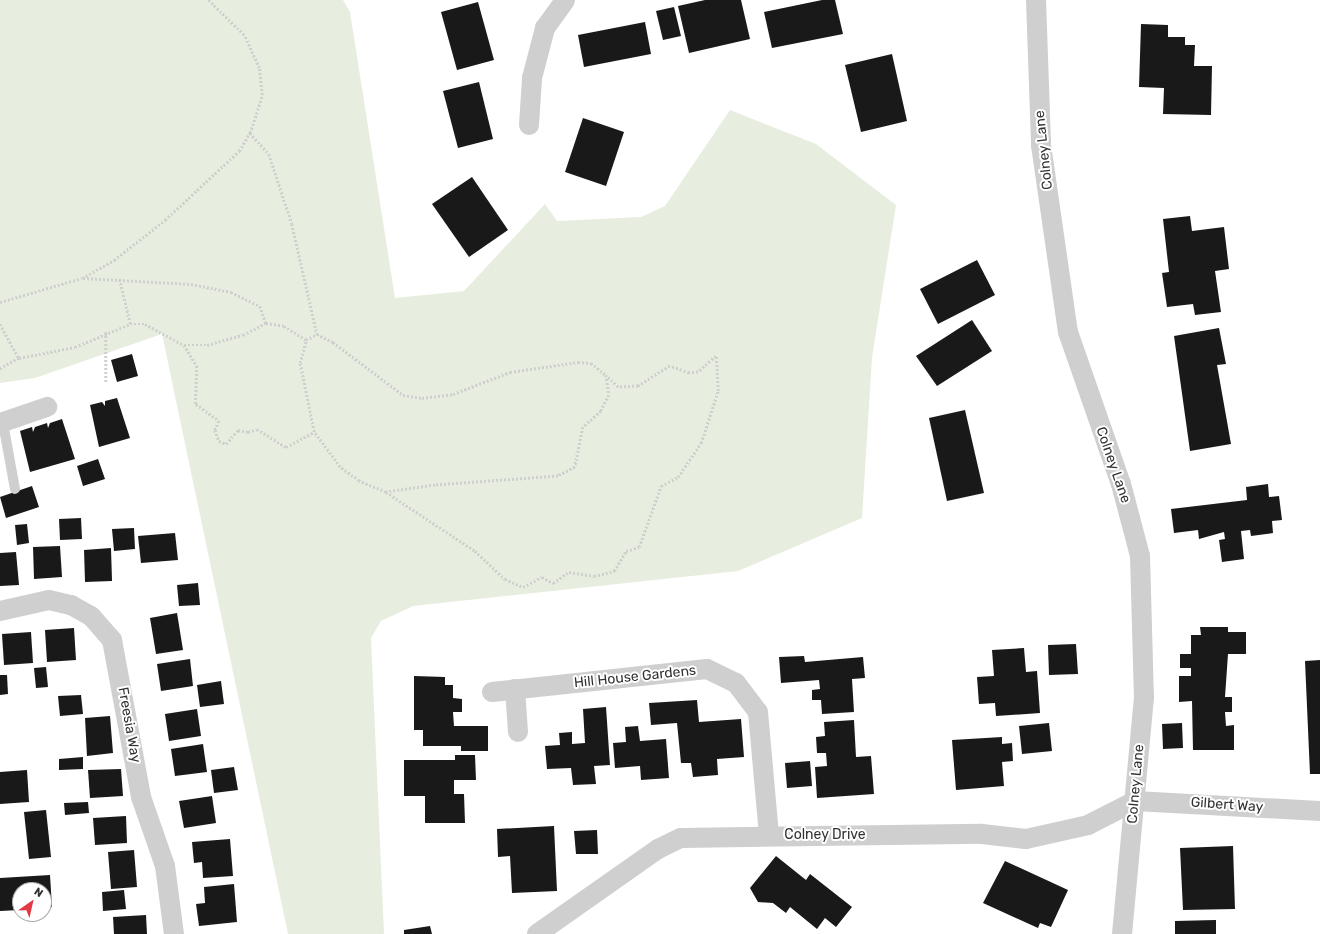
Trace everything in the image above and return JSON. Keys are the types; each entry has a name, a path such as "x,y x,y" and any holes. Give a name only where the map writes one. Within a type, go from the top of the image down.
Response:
{"street":[{"path":"530,125 532,78 545,28 565,0"},
{"name":"Colney Lane","path":"1036,0 1040,144 1068,332 1121,484 1140,556 1144,697 1122,934"},
{"path":"1,423 47,407"},
{"name":"Freesia Way","path":"0,611 49,600 71,605 91,616 112,640 141,797 165,866 174,934"},
{"name":"Hill House Gardens","path":"492,692 707,669 736,683 758,712 769,835"},
{"path":"515,689 518,732"},
{"name":"Gilbert Way","path":"1135,801 1320,811"},
{"name":"Colney Drive","path":"537,934 658,849 681,838 769,835 982,834 1026,839 1088,825 1135,801"}],"lane":[{"path":"1,423 15,489"}],"path":[{"path":"0,302 82,278 114,260 165,220 224,166 250,133 262,96 259,68 244,35 208,0"},
{"path":"250,133 269,154 290,217 317,334"},
{"path":"82,278 119,278 191,284 231,292 260,306 266,323"},
{"path":"119,278 130,324"},
{"path":"0,369 19,358 75,347 106,331 130,324 145,324 184,345 207,345 243,335 266,323 284,326 306,340"},
{"path":"0,324 19,358"},
{"path":"106,331 106,382"},
{"path":"317,334 333,342 403,395 422,398 453,394 510,372 544,365 591,362 618,387 638,386 670,366 689,373 698,372 716,356 718,391 700,443 678,477 661,486 639,547 626,551 614,571 594,576 569,572 553,583 542,577 523,587 505,579 476,551 386,492 359,481 340,467 314,432 300,363 306,340 317,334"},
{"path":"184,345 197,366 196,404 219,421 215,430 219,441 226,444 238,430 248,432 256,429 286,447 314,432"},
{"path":"386,492 435,485 558,476 575,467 583,427 601,411 609,395 606,375"}],"shaded area":[{"path":"0,0 343,0 350,12 395,298 464,291 545,204 557,221 641,217 665,206 730,110 816,144 896,205 872,358 862,518 738,571 413,606 381,621 371,638 384,934 288,934 162,334 35,378 0,383"}],"building":[{"path":"705,0 741,0 750,39 689,53 678,6"},
{"path":"822,0 835,0 843,34 772,48 764,12"},
{"path":"478,2 494,60 457,70 441,12"},
{"path":"674,7 681,36 663,40 656,11"},
{"path":"645,22 651,54 584,67 578,35"},
{"path":"1141,24 1168,25 1168,37 1185,37 1185,45 1195,45 1194,66 1212,66 1211,115 1163,114 1164,88 1139,87"},
{"path":"892,54 907,121 861,132 845,65"},
{"path":"479,82 493,139 458,148 443,91"},
{"path":"583,118 624,132 606,186 565,172"},
{"path":"472,177 508,230 469,257 432,204"},
{"path":"1190,216 1192,231 1224,227 1229,269 1215,271 1221,312 1195,315 1193,304 1167,307 1162,273 1169,272 1163,219"},
{"path":"977,260 995,295 938,324 920,289"},
{"path":"972,320 992,351 937,386 916,356"},
{"path":"1219,328 1226,364 1217,365 1231,444 1190,451 1174,336"},
{"path":"132,354 138,376 117,382 111,360"},
{"path":"117,398 130,438 99,447 90,405 102,402 105,406 105,401"},
{"path":"965,410 984,493 947,501 929,418"},
{"path":"62,419 75,459 30,472 20,431 32,427 33,432 35,427 47,423 48,428 50,423"},
{"path":"98,459 105,479 83,486 77,466"},
{"path":"1268,484 1269,497 1279,496 1282,520 1272,521 1273,533 1251,536 1250,530 1241,531 1244,559 1222,562 1219,540 1225,539 1224,532 1199,539 1198,530 1174,533 1171,509 1247,500 1246,487"},
{"path":"32,486 39,507 6,518 0,497"},
{"path":"81,518 82,539 60,540 59,519"},
{"path":"27,524 29,543 17,545 15,525"},
{"path":"134,528 135,549 114,551 112,529"},
{"path":"175,533 178,560 141,563 138,536"},
{"path":"60,546 62,577 34,579 33,547"},
{"path":"111,548 112,581 85,582 84,550"},
{"path":"16,552 19,585 0,586 0,553"},
{"path":"198,583 200,605 179,606 177,585"},
{"path":"177,613 183,650 156,654 150,618"},
{"path":"1200,627 1228,627 1228,632 1246,632 1246,654 1228,654 1225,697 1232,697 1232,712 1225,712 1226,726 1234,725 1234,750 1193,750 1192,701 1179,702 1179,676 1191,676 1191,668 1180,668 1180,654 1191,654 1191,635 1201,635"},
{"path":"74,628 76,660 47,662 45,630"},
{"path":"31,632 33,663 4,665 2,634"},
{"path":"1076,644 1078,674 1049,675 1048,645"},
{"path":"1024,648 1026,672 1037,671 1040,713 996,716 995,703 979,704 977,677 994,676 992,650"},
{"path":"804,656 805,662 863,657 865,678 852,679 854,712 822,714 821,700 812,700 812,690 820,689 819,680 781,683 779,657"},
{"path":"190,659 193,686 161,691 157,664"},
{"path":"1320,660 1320,774 1310,774 1305,661"},
{"path":"46,667 48,687 36,688 34,668"},
{"path":"0,675 7,675 8,694 0,695"},
{"path":"414,676 445,677 445,685 453,685 453,698 462,699 462,712 453,712 454,726 488,726 488,751 461,751 461,746 423,746 423,730 414,730"},
{"path":"221,681 224,704 200,707 197,685"},
{"path":"81,695 83,714 60,716 58,696"},
{"path":"697,700 699,722 741,719 744,757 717,759 718,775 693,777 691,763 681,763 677,723 651,725 649,703"},
{"path":"606,707 610,765 594,766 596,784 573,785 571,768 547,769 545,746 560,745 559,733 572,732 572,744 585,743 583,709"},
{"path":"197,709 201,736 169,741 165,714"},
{"path":"110,716 113,753 87,756 85,718"},
{"path":"854,720 856,757 871,756 874,794 817,798 815,767 827,766 826,753 817,753 816,737 825,736 824,722"},
{"path":"1049,723 1052,751 1022,754 1019,726"},
{"path":"1182,723 1183,748 1163,749 1162,724"},
{"path":"638,726 640,741 666,739 669,778 641,780 640,766 615,768 613,743 626,742 625,727"},
{"path":"1002,737 1002,744 1012,743 1013,761 1002,762 1004,786 956,790 952,740"},
{"path":"203,744 207,772 175,776 171,749"},
{"path":"455,755 475,755 476,780 454,780 454,794 464,794 465,823 425,823 425,796 404,796 404,760 455,760"},
{"path":"83,757 83,769 59,770 59,759"},
{"path":"810,761 812,786 787,788 785,763"},
{"path":"234,767 238,790 214,793 211,770"},
{"path":"121,769 123,796 90,798 88,770"},
{"path":"27,770 29,802 0,804 0,772"},
{"path":"212,796 216,823 184,828 179,801"},
{"path":"88,802 89,813 65,815 64,803"},
{"path":"46,810 51,857 29,859 24,812"},
{"path":"126,816 127,843 95,845 93,818"},
{"path":"554,826 557,891 512,893 510,856 498,857 497,829"},
{"path":"597,830 598,854 576,854 574,831"},
{"path":"230,839 233,876 203,878 202,862 194,863 192,842"},
{"path":"1233,846 1235,909 1183,910 1180,848"},
{"path":"134,850 137,887 111,889 108,852"},
{"path":"776,856 806,880 810,874 852,907 836,927 825,918 817,929 790,907 786,913 773,903 758,902 750,888"},
{"path":"1005,861 1068,890 1051,927 1040,923 1038,928 983,903"},
{"path":"50,875 50,882 12,882 12,910 0,911 0,878"},
{"path":"234,884 237,922 199,926 196,904 205,903 204,887"},
{"path":"124,890 126,909 103,911 102,892"},
{"path":"146,915 147,934 114,934 113,917"},
{"path":"1216,920 1216,934 1175,934 1175,921"},
{"path":"430,926 432,934 404,934 404,930"}]}
